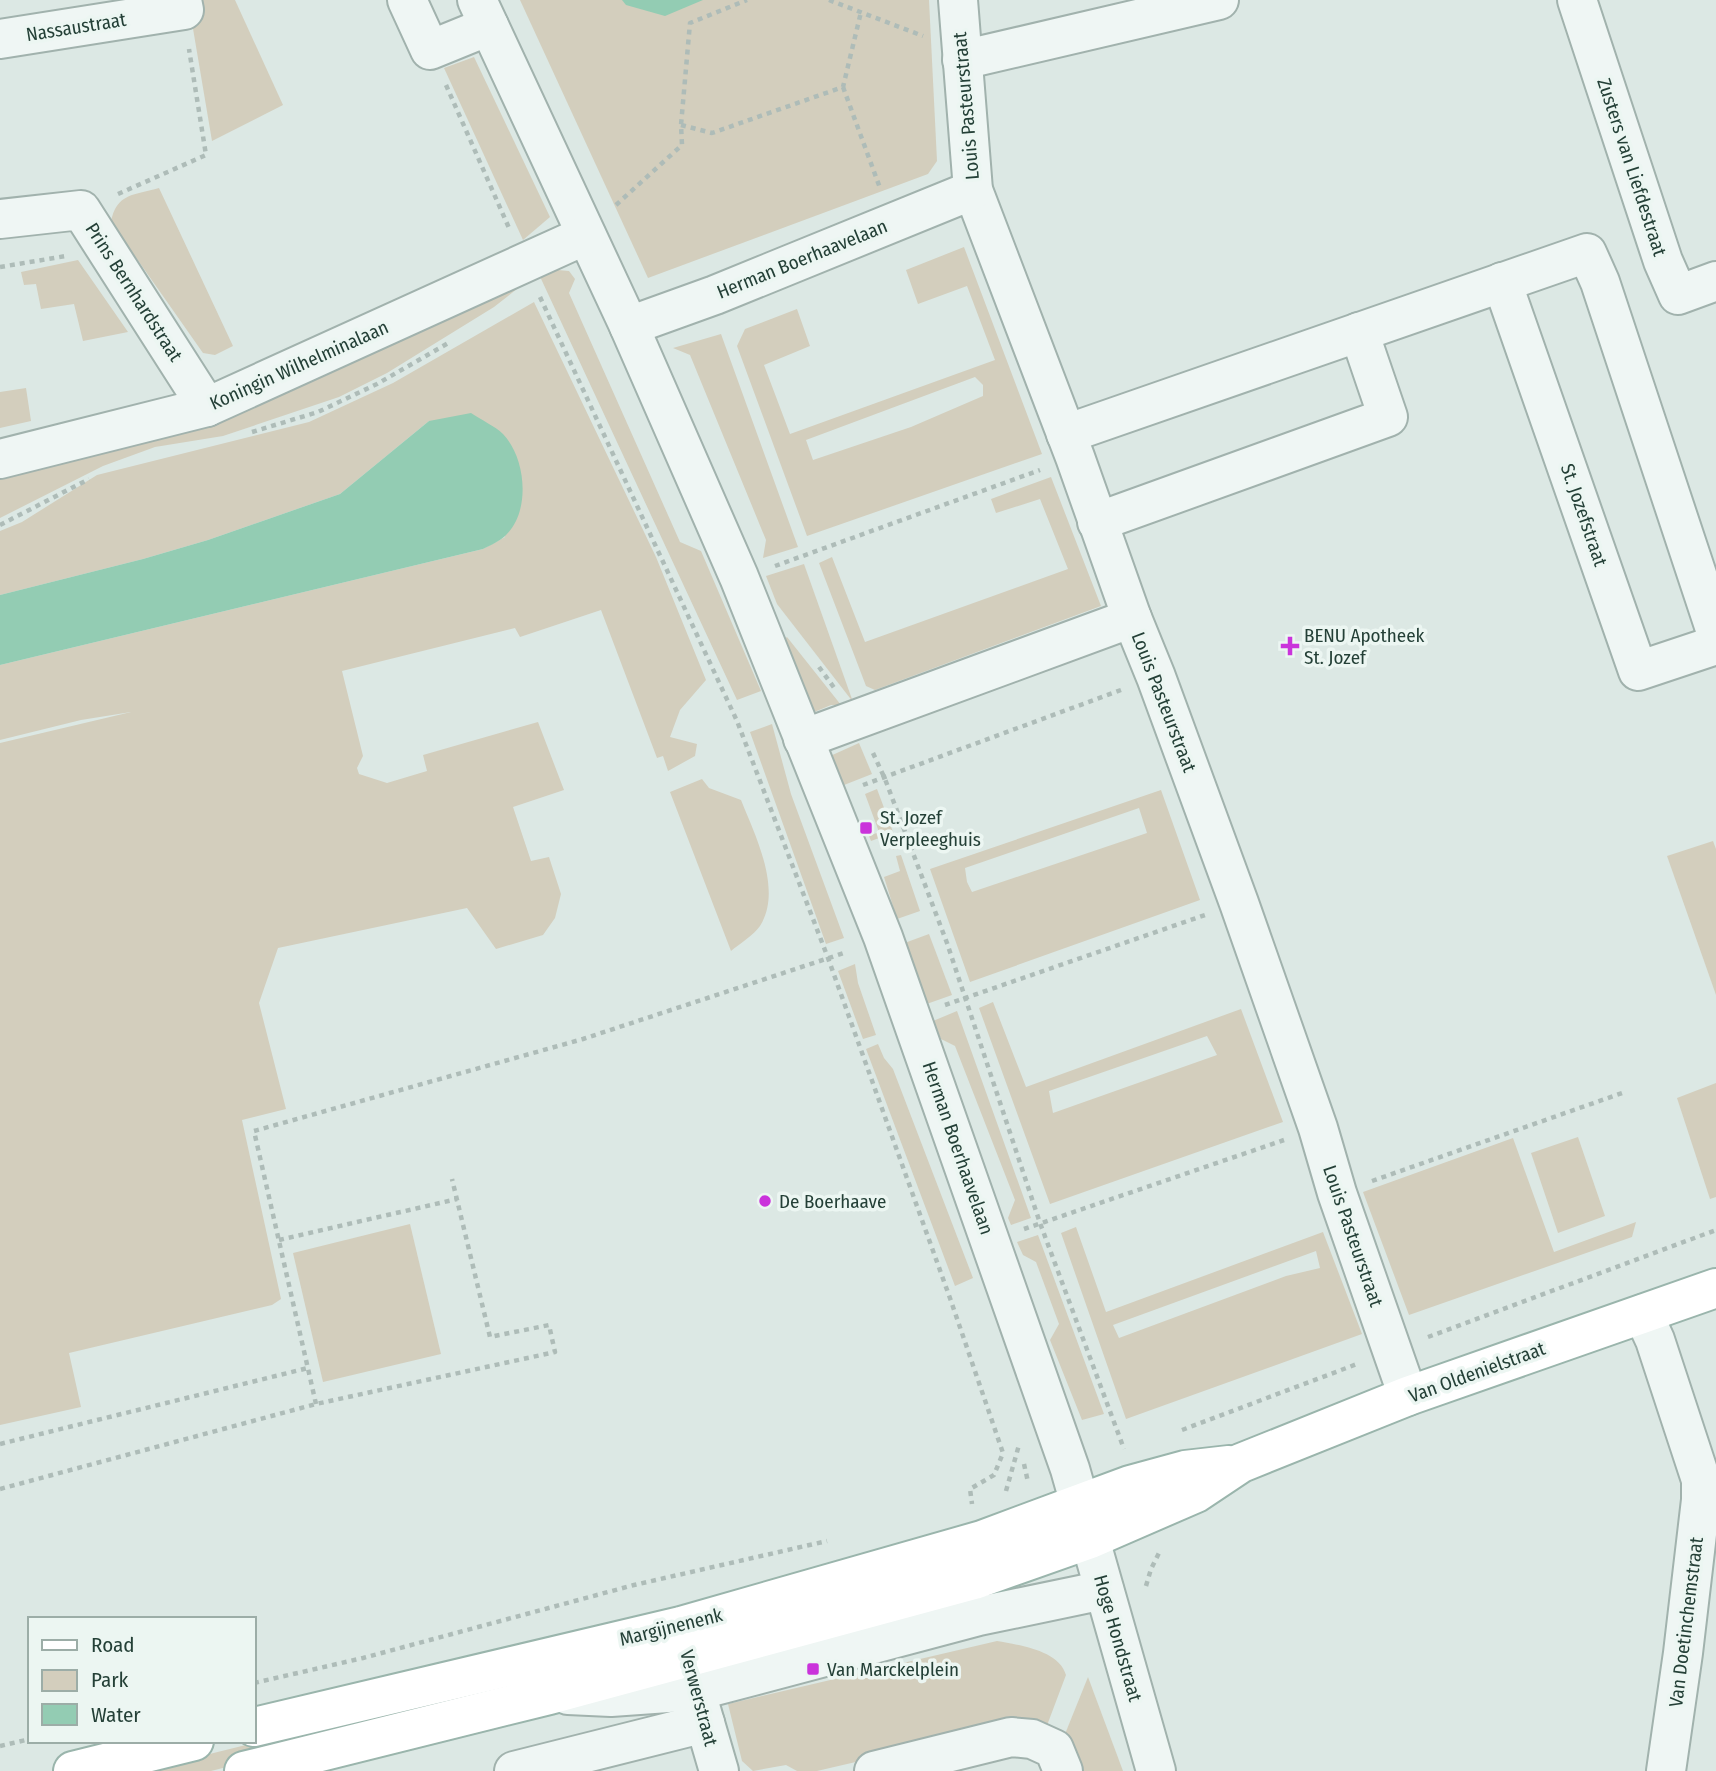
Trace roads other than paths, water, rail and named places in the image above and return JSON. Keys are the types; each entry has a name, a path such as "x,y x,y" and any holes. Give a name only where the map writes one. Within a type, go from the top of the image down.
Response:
{"main road":[{"name":"Van Oldenielstraat","path":"1081,1504 1196,1493 1241,1463 1408,1396 1716,1288"},
{"name":"Van Oldenielstraat","path":"1081,1504 1130,1485 1185,1470 1241,1463"},
{"name":"Margijnenenk","path":"244,1771 549,1695 692,1674 974,1580 1081,1504"},
{"name":"Margijnenenk","path":"256,1727 692,1674"},
{"path":"73,1771 186,1743"}],"street":[{"name":"Herman Boerhaavelaan","path":"407,0 430,50 483,13 598,223 629,326 768,646 825,796 883,937 1081,1504"},
{"name":"Louis Pasteurstraat","path":"958,0 973,190 1071,446 1239,903 1408,1396"},
{"path":"961,55 1219,0"},
{"name":"Zusters van Liefdestraat","path":"1577,0 1663,261 1678,295 1716,281"},
{"name":"Nassaustraat","path":"0,39 183,5"},
{"name":"Herman Boerhaavelaan","path":"629,326 715,295 973,190"},
{"name":"Prins Bernhardstraat","path":"0,219 81,210 104,250 156,324 207,407"},
{"name":"Koningin Wilhelminalaan","path":"0,459 207,407 524,263 598,223"},
{"path":"1071,446 1359,332 1587,253 1600,282 1716,632"},
{"name":"St. Jozefstraat","path":"1502,282 1638,670 1716,645"},
{"path":"1097,522 1388,417 1359,332"},
{"path":"803,739 1132,618"},
{"name":"Van Doetinchemstraat","path":"1643,1314 1655,1340 1700,1480 1700,1655 1666,1771"},
{"name":"Hoge Hondstraat","path":"1081,1504 1156,1771"},
{"name":"Margijnenenk","path":"514,1771 692,1674 1104,1590"},
{"name":"Verwerstraat","path":"692,1674 719,1771"},
{"path":"874,1771 1011,1737 1032,1738 1054,1749 1063,1771"}],"water":[{"path":"622,0 703,0 665,16 626,5"},
{"path":"471,413 496,428 511,444 521,470 523,484 522,499 514,525 501,539 483,549 0,665 0,595 208,540 340,494 429,421"}],"place":[{"name":"BENU Apotheek St. Jozef","path":"1290,646"},
{"name":"St. Jozef Verpleeghuis","path":"866,828"},
{"name":"De Boerhaave","path":"765,1201"},
{"name":"Van Marckelplein","path":"813,1669"}]}
